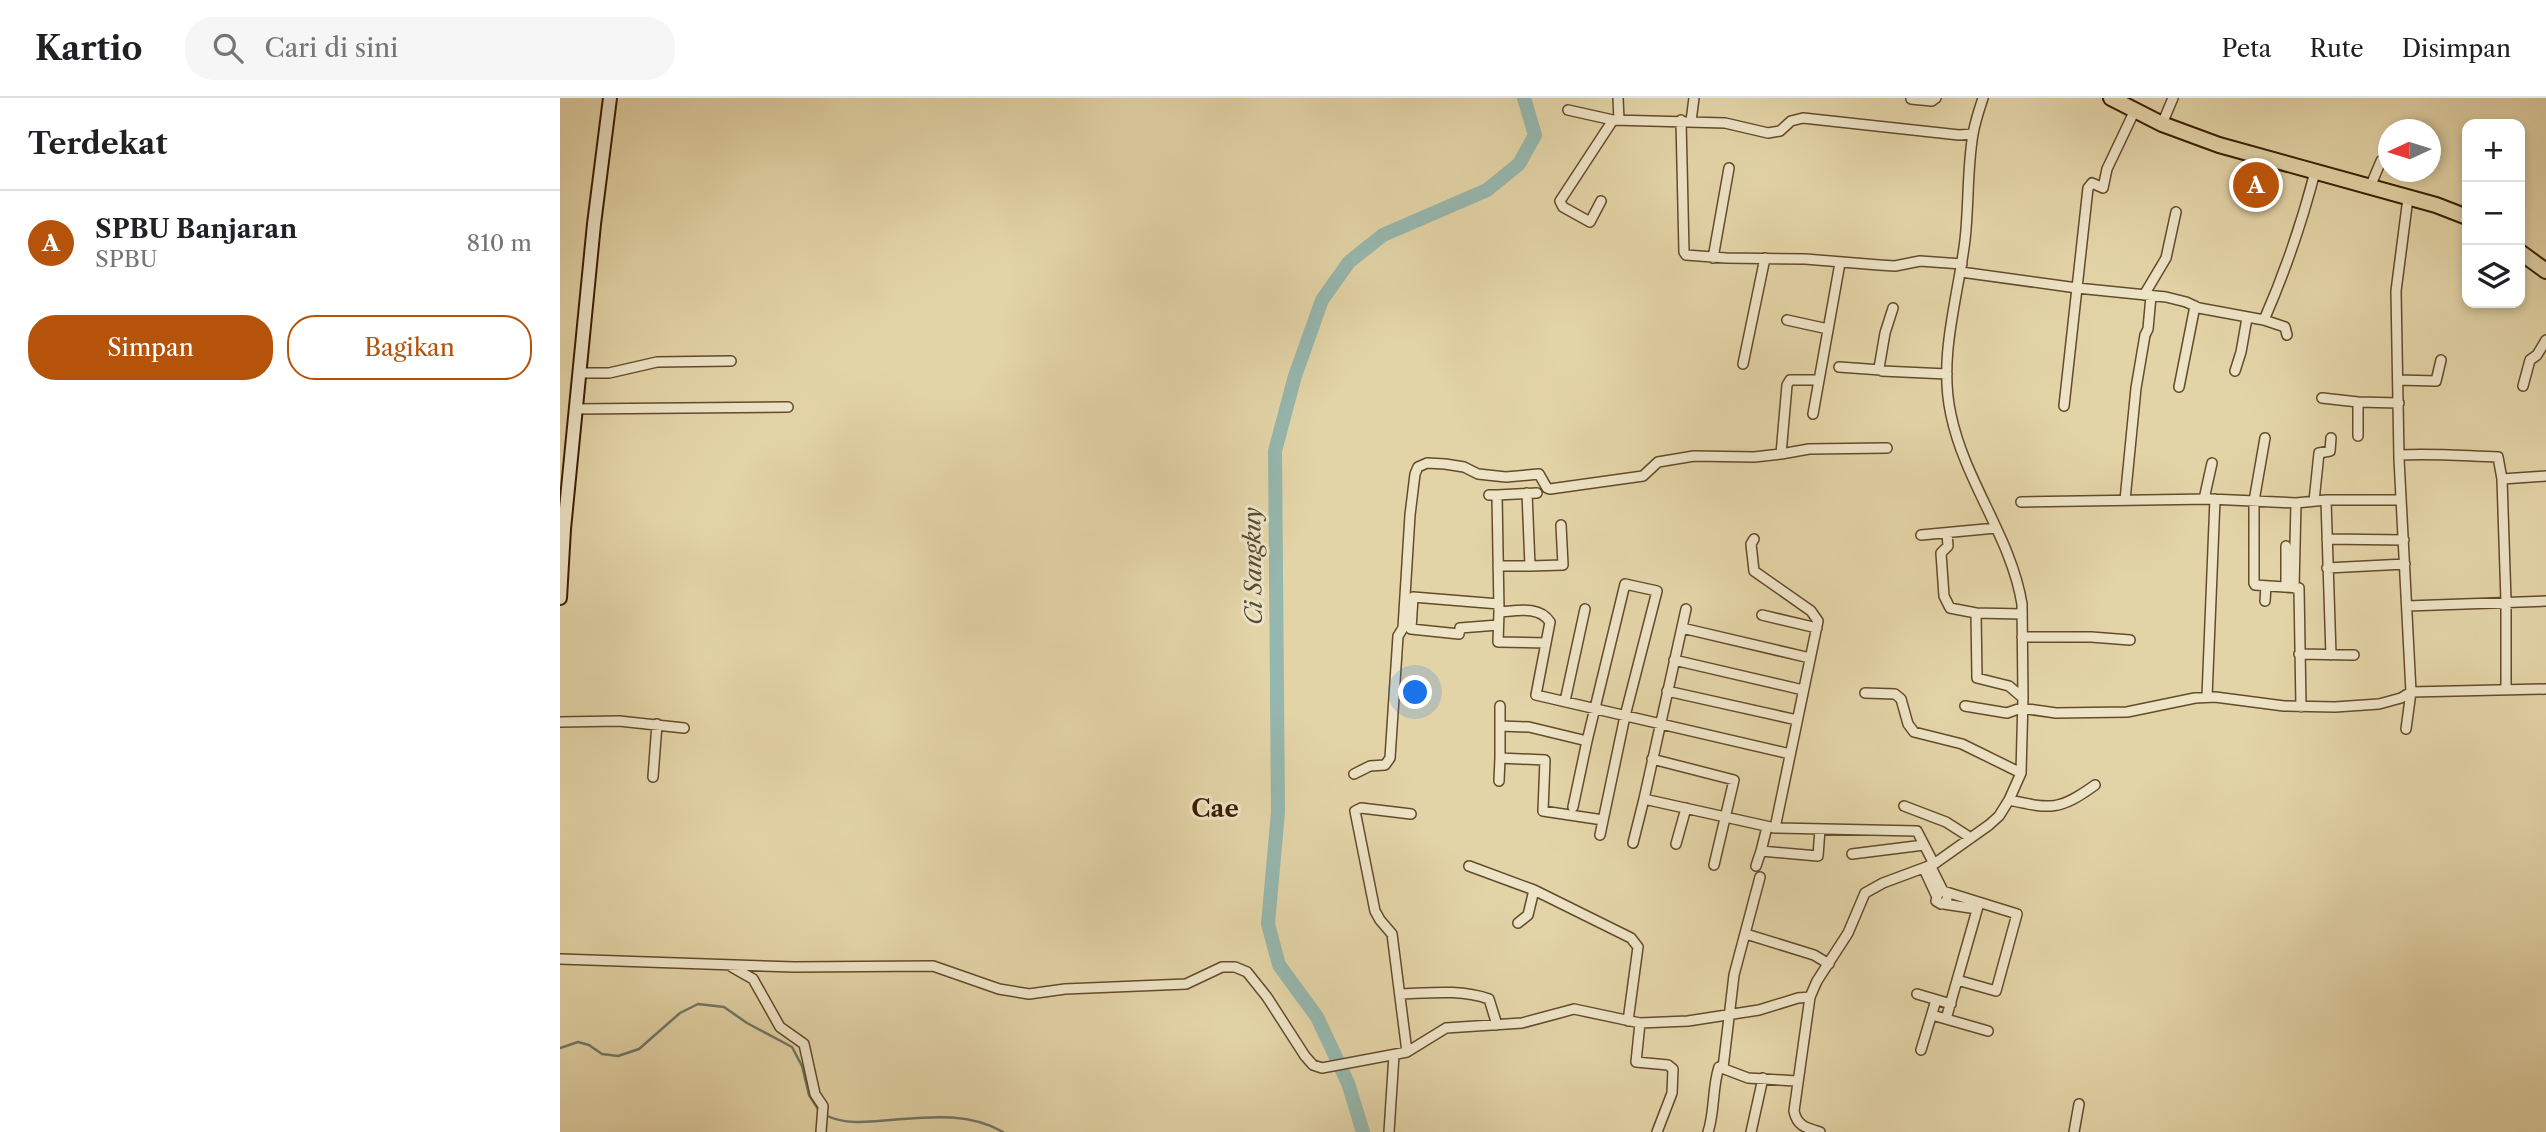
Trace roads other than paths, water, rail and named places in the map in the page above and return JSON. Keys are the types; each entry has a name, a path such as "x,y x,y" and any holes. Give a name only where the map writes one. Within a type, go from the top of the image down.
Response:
{"main road":[{"path":"560,598 564,529 597,197 610,98"},
{"path":"2111,98 2162,124 2232,149 2436,205 2462,215"},
{"path":"2525,256 2546,271"}],"street":[{"path":"1601,201 1590,222 1563,206 1560,201 1616,120 1618,98"},
{"path":"1694,98 1686,121 1684,252 1690,257 1765,258 1887,266 1920,261 2077,288 2148,295 2186,302 2264,320 2285,327 2287,335"},
{"path":"1911,99 1932,102 1936,98"},
{"path":"1820,1132 1797,1127 1794,1111 1796,1081 1810,998 1848,933 1865,893 1883,883 1929,866 1971,838 1999,816 2021,773 2024,733 2022,614 2016,575 1963,457 1951,415 1947,374 1950,332 1961,268 1973,134 1983,98"},
{"path":"2162,124 2173,98"},
{"path":"1568,110 1616,120 1726,123 1768,133 1780,131 1791,121 1803,118 1959,135 1973,134"},
{"path":"2064,406 2088,188 2092,183 2103,188 2107,169 2135,110"},
{"path":"1713,258 1729,168"},
{"path":"2370,187 2378,170"},
{"path":"2264,320 2305,209 2315,172"},
{"path":"2406,729 2411,692 2399,454 2396,291 2409,198"},
{"path":"2125,500 2136,388 2148,329 2148,295 2166,258 2176,212"},
{"path":"1743,364 1765,258"},
{"path":"1814,414 1840,262"},
{"path":"2179,387 2195,306"},
{"path":"1881,370 1878,365 1893,308"},
{"path":"2235,371 2246,318"},
{"path":"1787,320 1828,329"},
{"path":"2523,386 2530,360 2540,351 2546,340"},
{"path":"580,373 609,373 657,362 731,360"},
{"path":"2398,380 2436,381 2441,360"},
{"path":"1839,367 1947,374"},
{"path":"1782,454 1787,385 1790,380 1796,378 1818,380"},
{"path":"2322,398 2399,403"},
{"path":"2358,402 2358,436"},
{"path":"576,409 788,407"},
{"path":"2265,438 2254,501 2254,583 2299,588 2301,707"},
{"path":"2314,501 2319,453 2330,451 2332,438"},
{"path":"1354,774 1370,766 1385,765 1390,758 1398,639 1403,628 1410,515 1418,467 1427,463 1445,464 1464,467 1478,474 1506,477 1539,474 1544,485 1550,489 1643,476 1658,462 1709,455 1754,457 1810,449 1887,448"},
{"path":"2399,454 2498,457 2502,479 2506,690"},
{"path":"2204,499 2212,463"},
{"path":"2502,479 2546,476"},
{"path":"1530,566 1532,493 1493,495 1498,566 1498,642 1546,643"},
{"path":"2021,502 2215,499 2296,503 2401,499"},
{"path":"2207,697 2215,499"},
{"path":"2326,500 2331,654"},
{"path":"2290,588 2296,503"},
{"path":"1498,566 1563,565 1561,525"},
{"path":"1921,535 1997,528"},
{"path":"1947,533 1948,546 1941,553 1945,601 1950,608 1976,613 2022,614"},
{"path":"1754,539 1751,544 1754,571 1811,611 1818,621 1790,754 1771,827 1756,866"},
{"path":"2327,539 2404,540"},
{"path":"2286,546 2290,588"},
{"path":"2328,568 2405,564"},
{"path":"1573,807 1625,584 1657,591 1625,716 1600,835"},
{"path":"2265,601 2266,586"},
{"path":"1499,625 1467,626 1460,628 1459,634 1411,629 1413,597 1545,614 1550,621 1536,695 1790,754"},
{"path":"2407,606 2546,601"},
{"path":"1565,701 1585,609"},
{"path":"1633,843 1686,609"},
{"path":"1976,613 1977,678 2009,686 2022,703 2056,713 2127,712 2207,697 2301,707 2370,705 2398,699 2411,692 2546,689"},
{"path":"1762,615 1817,628"},
{"path":"1682,628 1810,658"},
{"path":"2022,637 2130,640"},
{"path":"2299,654 2354,655"},
{"path":"1674,660 1804,690"},
{"path":"1667,691 1797,720"},
{"path":"1866,693 1895,694 1901,699 1908,724 1914,732 1962,744 2021,773"},
{"path":"1965,706 2007,713 2022,703"},
{"path":"1499,781 1500,706"},
{"path":"560,722 619,722 684,727"},
{"path":"653,777 657,724"},
{"path":"1500,726 1529,727 1587,741"},
{"path":"1500,758 1545,760 1543,811 1603,820"},
{"path":"1652,760 1734,780 1714,865"},
{"path":"2009,800 2049,808 2075,799 2095,785"},
{"path":"1644,799 1771,827 1917,831 1943,896 2017,914 1996,991 1957,980"},
{"path":"1905,806 1946,822 1971,838"},
{"path":"1407,1052 1392,934 1375,911 1355,811 1361,808 1411,814"},
{"path":"1676,844 1686,808"},
{"path":"1761,851 1818,856 1820,829"},
{"path":"1852,854 1924,845"},
{"path":"1469,866 1534,890 1614,928 1635,942 1637,954 1628,1021"},
{"path":"1723,1068 1734,975 1760,877"},
{"path":"1518,923 1528,915 1534,890"},
{"path":"1946,1019 1978,906"},
{"path":"1746,934 1814,955 1829,964"},
{"path":"560,959 849,968 933,965 999,989 1029,995 1065,989 1186,984 1222,967 1235,967 1247,972 1267,997 1305,1056 1313,1065 1322,1068 1407,1052 1446,1028 1522,1023 1574,1009 1640,1023 1688,1021 1759,1010 1798,998 1810,998"},
{"path":"730,966 753,979 780,1027 804,1044 815,1094 823,1106 822,1129"},
{"path":"1400,994 1461,992 1482,996 1489,999 1493,1006 1497,1025"},
{"path":"1917,994 1951,1004"},
{"path":"1922,1050 1936,1000"},
{"path":"1932,1014 1987,1031"},
{"path":"1640,1023 1636,1062 1668,1065 1673,1069 1672,1093 1657,1132"},
{"path":"1389,1132 1394,1055"},
{"path":"1708,1132 1718,1068 1742,1077 1796,1081"},
{"path":"1751,1132 1763,1078"},
{"path":"2074,1132 2078,1104"}],"waterway":[{"name":"Ci Sangkuy","path":"1363,1132 1348,1083 1317,1017 1279,965 1268,924 1278,812 1275,451 1295,376 1322,300 1349,262 1383,235 1487,190 1519,164 1535,135 1524,98"},
{"path":"560,1048 578,1042 589,1045 602,1054 618,1056 639,1049 680,1013 698,1004 724,1007 747,1023 792,1047 802,1066 809,1095 820,1112"},
{"path":"825,1115 857,1122 948,1117 976,1121 1003,1132"}],"place":[{"name":"SPBU Banjaran","path":"2256,185"}],"district":[{"name":"Cae","path":"1215,808"}]}
